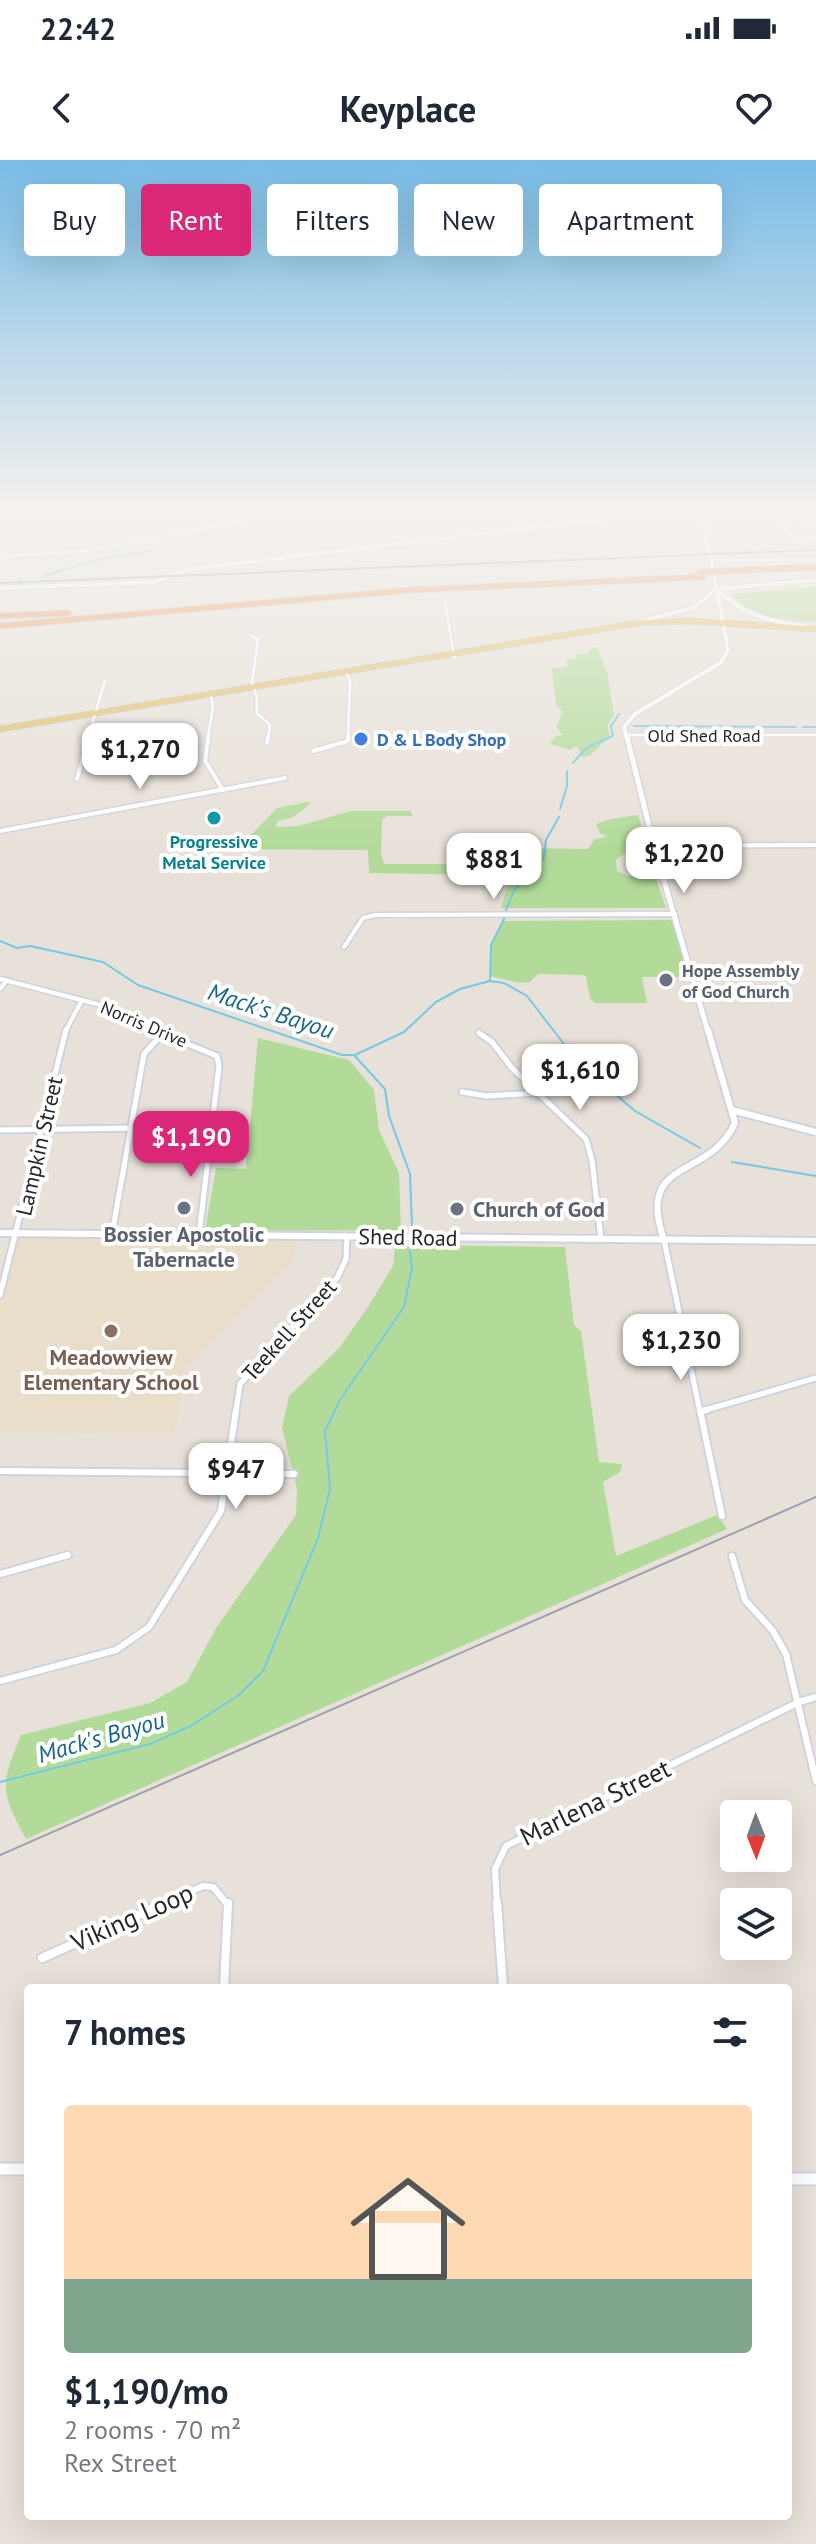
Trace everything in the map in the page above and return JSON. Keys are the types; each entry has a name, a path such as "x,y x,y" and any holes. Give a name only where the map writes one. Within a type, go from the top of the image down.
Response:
{"main road":[{"path":"597,631 622,624"},
{"path":"618,625 626,624"},
{"path":"712,624 816,629"},
{"path":"789,624 816,629"},
{"path":"4,731 597,631 723,625"}],"street":[{"path":"448,624 453,656"},
{"path":"624,735 628,719 724,660 728,646 723,625"},
{"path":"250,635 258,639 254,689 257,713 270,725 267,743"},
{"path":"313,751 348,741 347,674"},
{"path":"77,779 105,680"},
{"path":"211,696 205,761 223,790"},
{"name":"Old Shed Road","path":"732,1110 624,735 816,735"},
{"path":"0,831 285,778"},
{"path":"654,846 816,845"},
{"path":"344,947 363,918 375,915 675,914"},
{"name":"Norris Drive","path":"0,979 120,1010 163,1033 209,1050 219,1059 211,1127"},
{"path":"0,989 7,980"},
{"name":"Lampkin Street","path":"0,1295 18,1234 70,1017 82,1000"},
{"path":"112,1234 144,1054 163,1033"},
{"path":"479,1033 492,1042 512,1068 586,1139 592,1160 601,1239"},
{"path":"462,1092 487,1096 538,1093"},
{"path":"722,1516 656,1207 663,1184 677,1171 710,1155 727,1142 735,1123 732,1110 816,1132"},
{"path":"0,1130 211,1127 199,1235"},
{"name":"Shed Road","path":"0,1233 816,1241"},
{"name":"Teekell Street","path":"0,1681 116,1650 149,1627 221,1511 240,1384 337,1278 346,1259 347,1236"},
{"path":"702,1411 816,1378"},
{"path":"0,1471 294,1474"},
{"path":"0,1574 68,1555"},
{"path":"732,1556 745,1600 773,1631 786,1654 816,1781"},
{"name":"Marlena Street","path":"503,1984 495,1869 506,1846 799,1702 816,1697"},
{"name":"Viking Loop","path":"42,1958 193,1888 213,1887 228,1903 224,1984"},
{"path":"0,2169 24,2169"},
{"path":"792,2179 816,2179"}],"shaded area":[{"name":"Meadowview Elementary School","path":"18,1234 298,1236 292,1262 187,1366 174,1434 0,1432 0,1295"}],"green space":[{"path":"597,647 607,672 614,715 607,725 610,736 591,755 582,757 577,746 570,750 550,744 555,737 563,735 556,727 563,712 556,705 552,668 567,667 567,660"},
{"path":"311,803 293,817 278,821 276,827 298,826 351,811 411,811 412,816 387,816 382,820 381,854 384,864 507,864 506,855 514,848 588,849 595,839 607,837 600,833 596,824 638,815 652,860 640,860 624,854 616,860 617,871 627,876 656,879 666,908 501,908 510,877 504,875 369,873 368,850 230,849 254,832 277,808"},
{"path":"671,920 689,977 642,977 647,1003 595,1003 590,998 586,976 582,975 538,974 530,982 519,983 490,976 490,945 503,921"},
{"path":"258,1038 349,1060 374,1090 379,1130 399,1173 401,1230 205,1231 216,1168 246,1169"},
{"path":"395,1245 565,1247 574,1325 581,1331 599,1462 622,1464 620,1472 603,1482 616,1556 717,1515 727,1529 26,1839 11,1809 6,1788 9,1766 21,1735 150,1703 187,1682 216,1628 296,1515 297,1489 282,1427 289,1396 339,1348 368,1307 393,1266"}],"waterway":[{"path":"573,763 586,748 613,736 611,726 619,714"},
{"path":"634,726 796,727"},
{"path":"803,727 816,727"},
{"path":"560,809 567,786 567,771"},
{"path":"506,910 515,889 544,858 546,840 559,817"},
{"path":"490,981 491,945 505,917"},
{"name":"Mack's Bayou","path":"0,941 17,948 30,946 103,962 138,985 342,1055 354,1055 385,1089 389,1116 410,1174 412,1227"},
{"path":"355,1055 404,1032 436,1002 460,989 490,981"},
{"path":"490,981 504,983 527,996 577,1061 635,1111 700,1148"},
{"path":"732,1162 816,1176"},
{"name":"Mack's Bayou","path":"0,1782 150,1744 191,1726 239,1695 263,1671 318,1538 330,1489 325,1431 340,1400 404,1307 412,1268 410,1251"}],"railway":[{"path":"0,1855 816,1497"}],"place":[{"name":"D & L Body Shop","path":"361,739"},
{"name":"Progressive Metal Service","path":"214,818"},
{"name":"Hope Assembly of God Church","path":"666,980"},
{"name":"Bossier Apostolic Tabernacle","path":"184,1208"},
{"name":"Church of God","path":"457,1209"},
{"name":"Meadowview Elementary School","path":"111,1331"}]}
